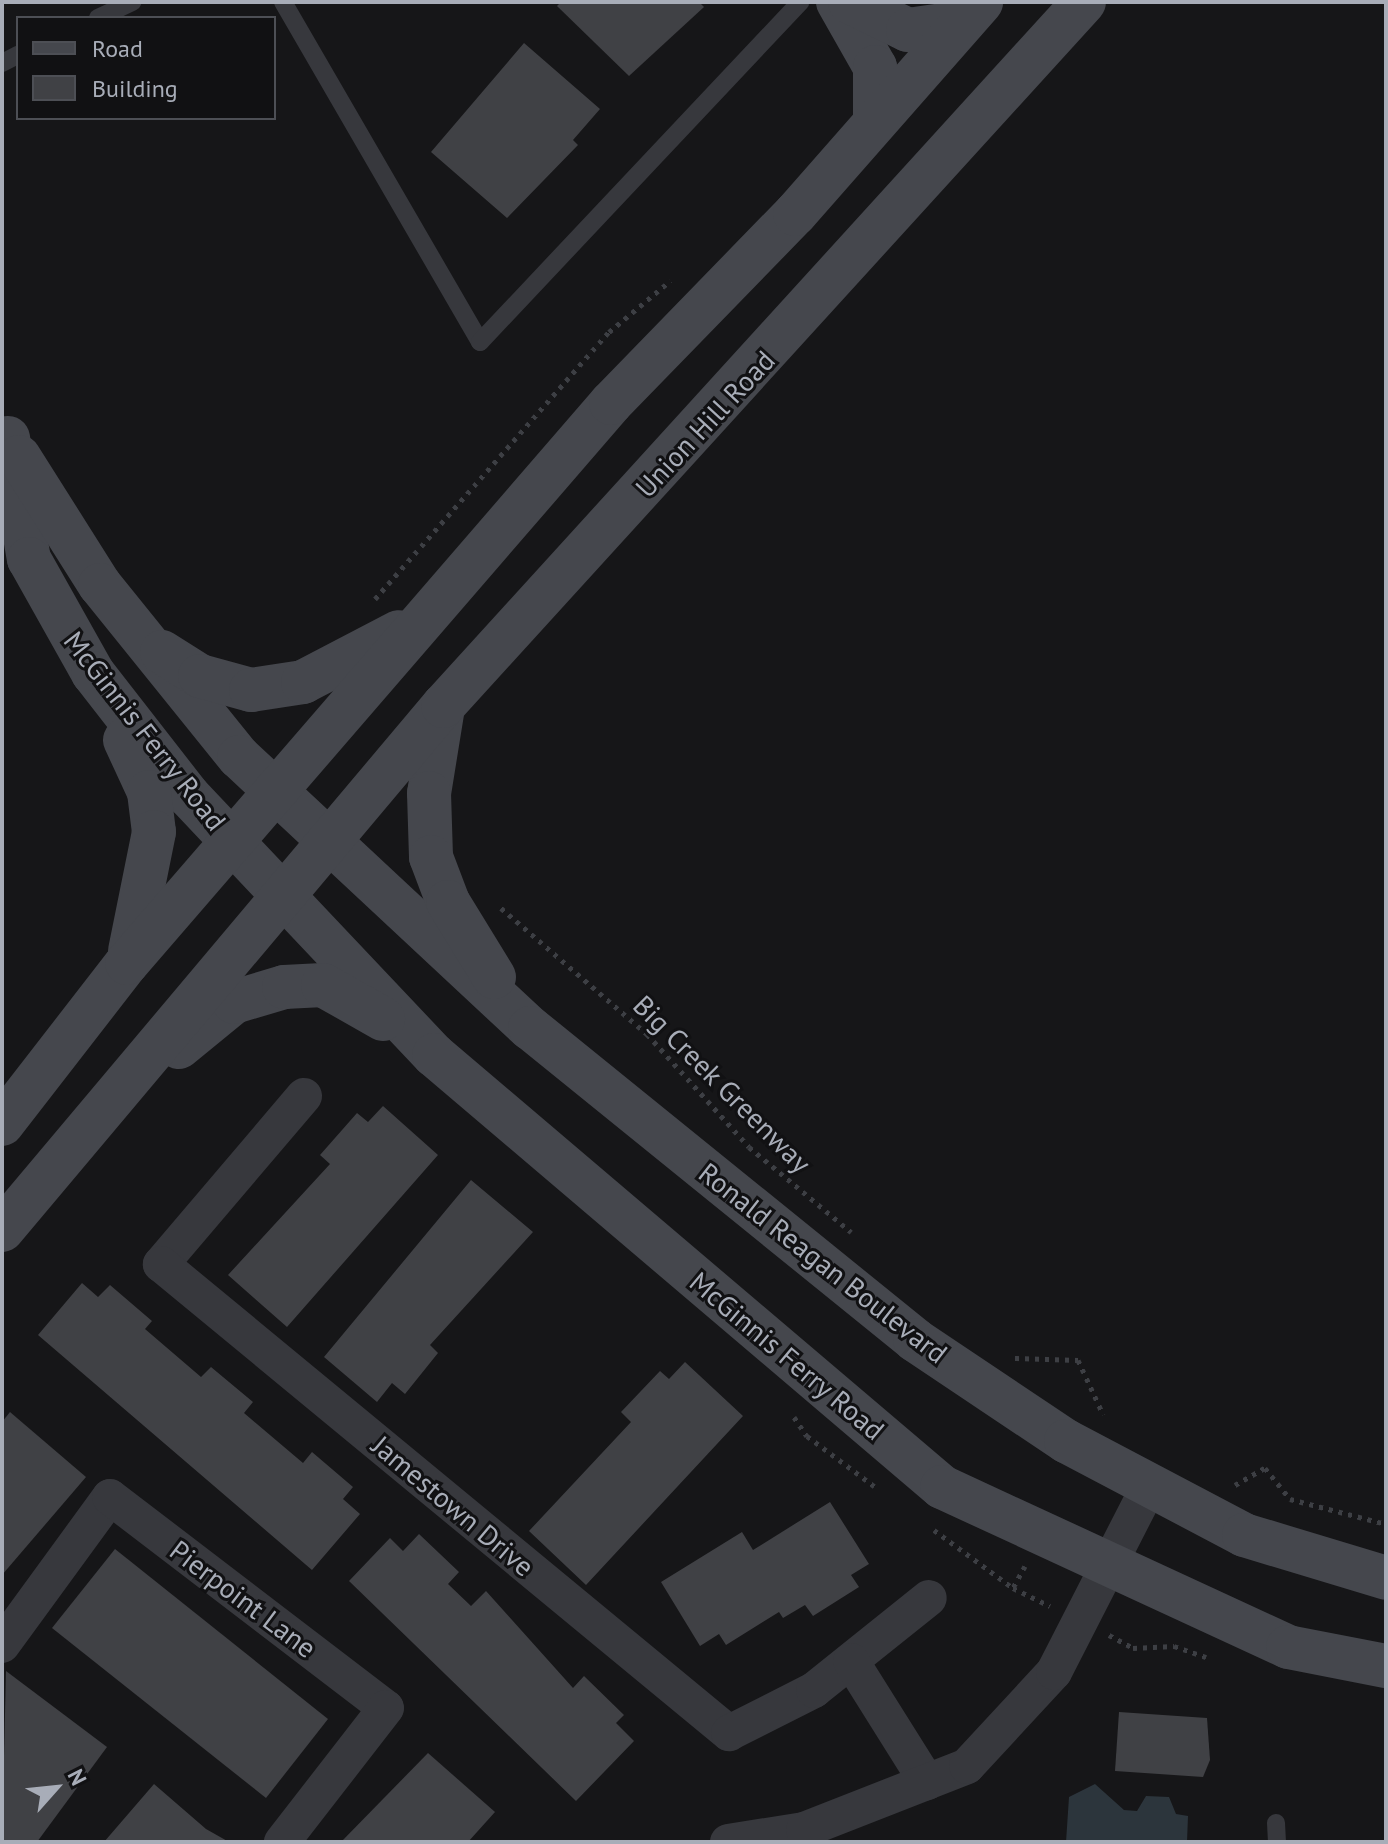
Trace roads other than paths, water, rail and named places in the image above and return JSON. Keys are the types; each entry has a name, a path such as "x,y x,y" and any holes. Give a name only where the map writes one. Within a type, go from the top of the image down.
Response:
{"main road":[{"path":"838,2 875,67 875,119"},
{"path":"850,2 908,30 972,12"},
{"name":"Union Hill Road","path":"325,844 443,706 1084,2"},
{"path":"273,794 611,403 795,214 875,119 972,12"},
{"name":"McGinnis Ferry Road","path":"5,432 140,638 273,794 325,844"},
{"name":"McGinnis Ferry Road","path":"5,432 29,559 93,673 230,841 284,894 434,1055 942,1487 1109,1567 1288,1647 1386,1666"},
{"path":"140,638 200,676 251,690 303,682 429,615"},
{"path":"93,673 149,792 154,832 127,963"},
{"path":"443,706 429,793 431,857 456,916 530,1028"},
{"name":"McGinnis Ferry Road","path":"2,1124 127,963 273,794"},
{"path":"2,1230 325,844"},
{"name":"Ronald Reagan Boulevard","path":"325,844 530,1028 915,1340 1066,1441 1244,1535 1386,1578"},
{"path":"99,1111 234,1002 284,987 323,985 352,997 434,1055"}],"street":[{"name":"Jamestown Drive","path":"304,1096 161,1264 729,1733 814,1690 929,1598"},
{"path":"728,1842 804,1830 967,1766 1054,1672 1149,1486"},
{"name":"Pierpoint Lane","path":"2,1645 110,1497 386,1708 282,1842"},
{"path":"851,1661 927,1782"}],"lane":[{"path":"102,16 132,2"},
{"path":"283,2 480,342 800,2"}]}
